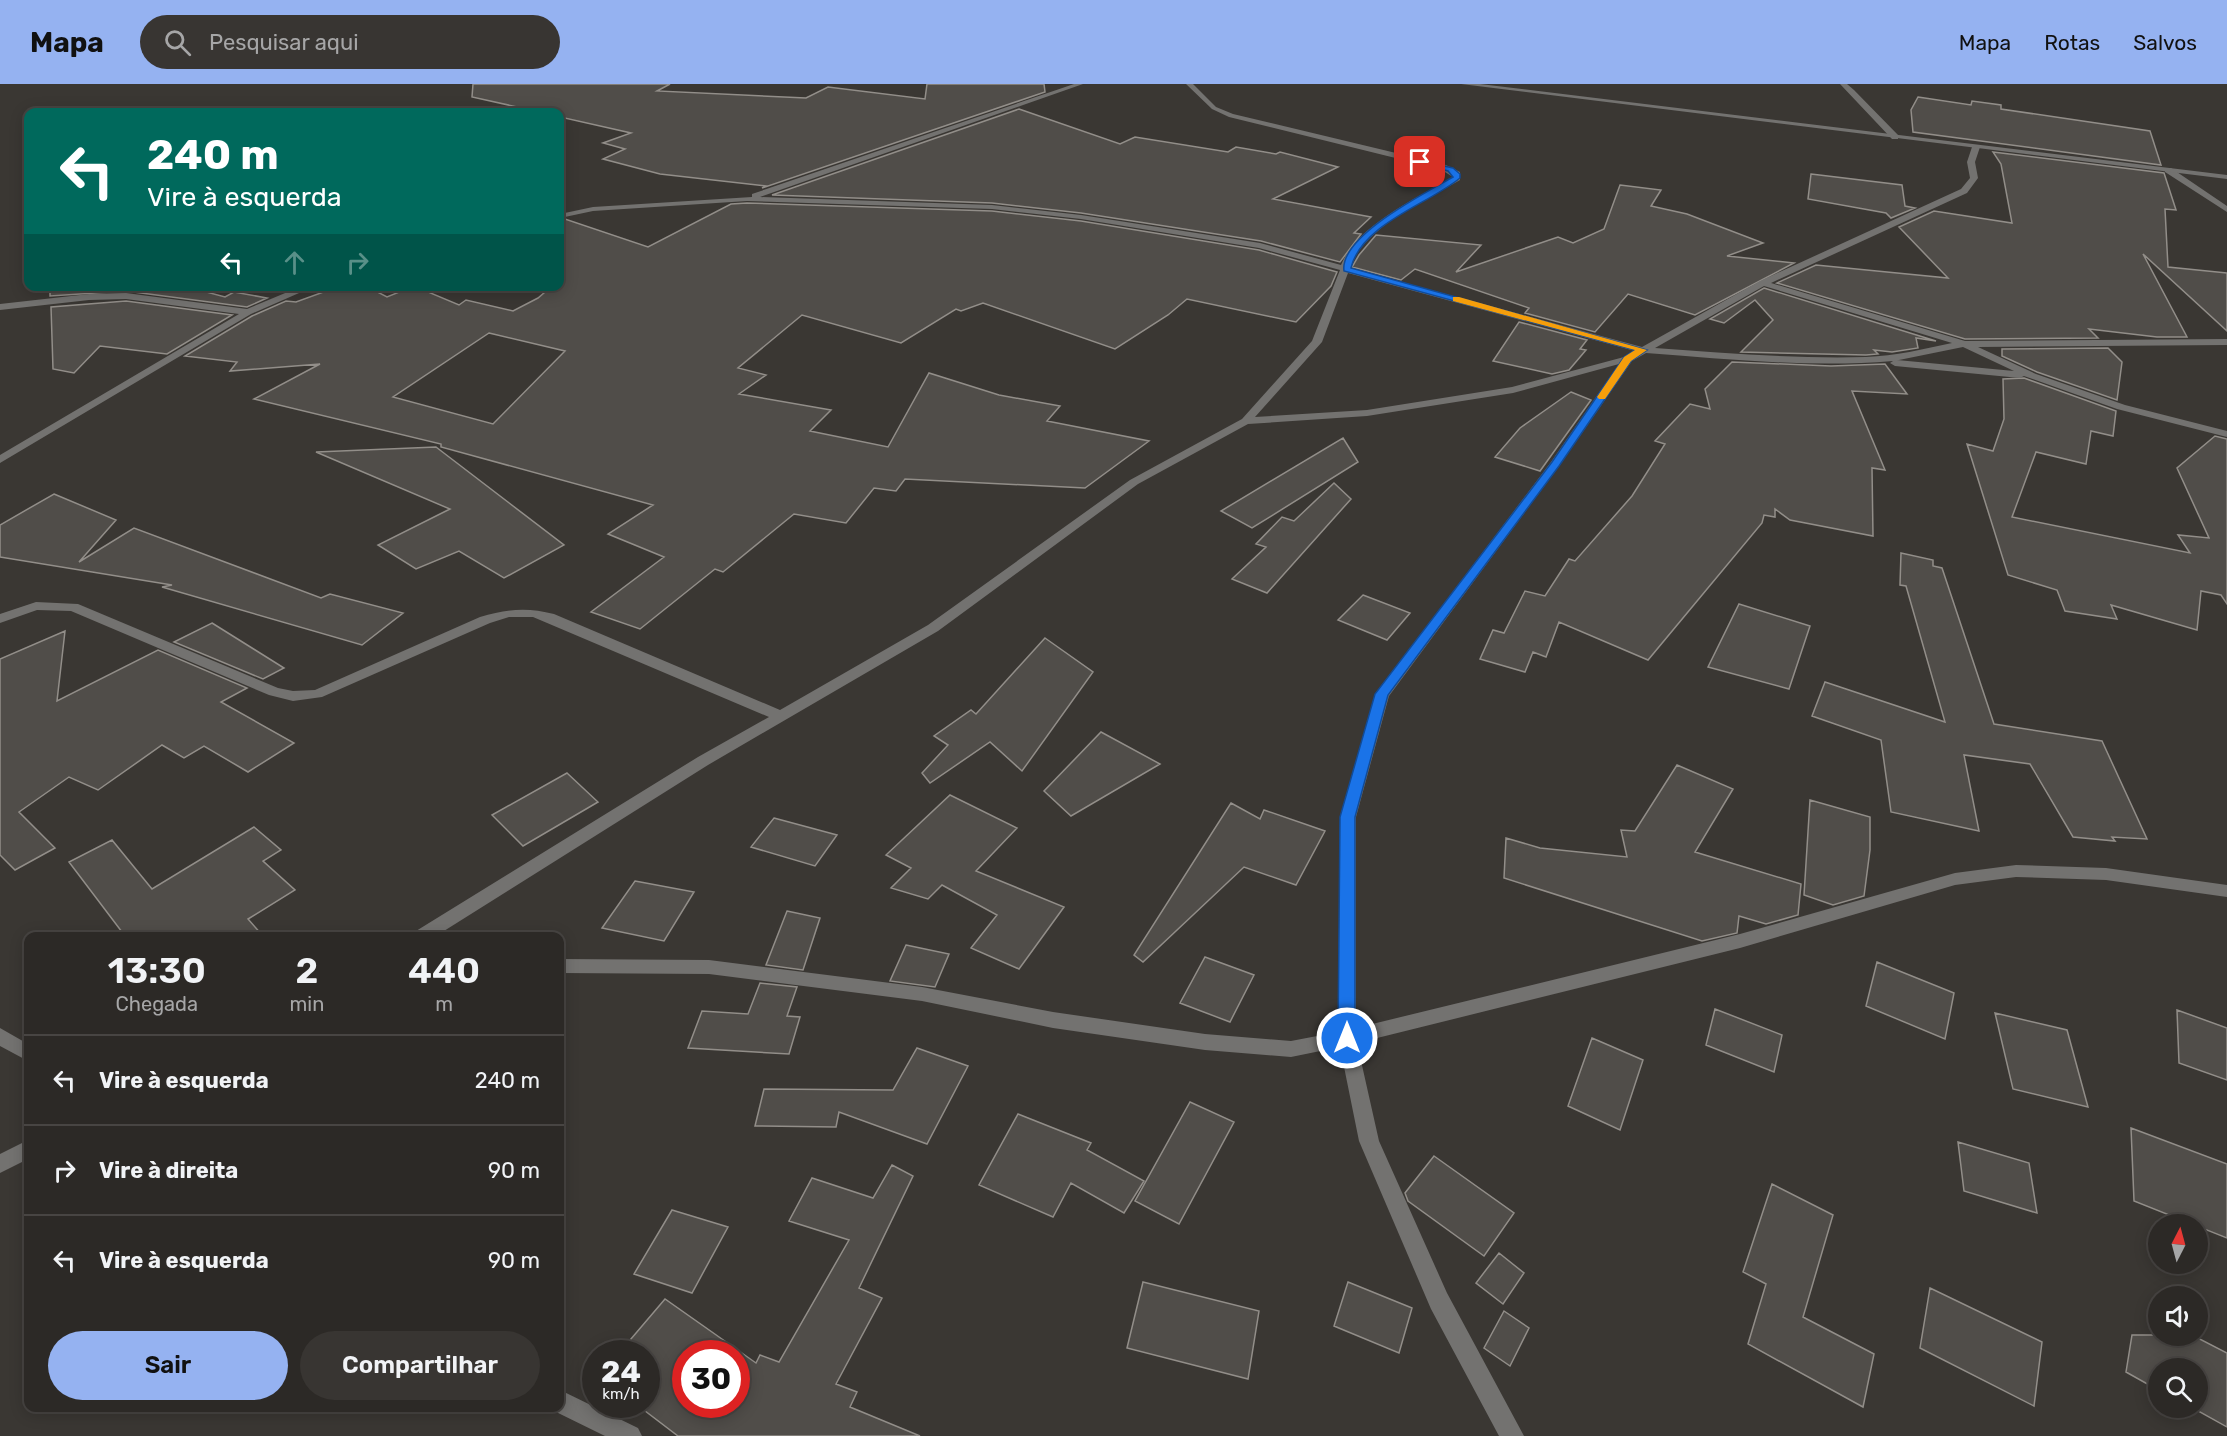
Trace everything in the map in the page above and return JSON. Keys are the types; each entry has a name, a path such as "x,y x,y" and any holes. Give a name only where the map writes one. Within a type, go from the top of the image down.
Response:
{"street":[{"path":"747,199 1080,84"},
{"path":"428,932 693,767 933,628 1134,482 1246,421 1317,342 1347,270 1349,257 1361,242 1394,215 1456,178 1455,172 1231,116 1208,103 1189,84"},
{"path":"1464,84 2227,177"},
{"path":"1842,84 1852,91 1895,137"},
{"path":"1246,421 1367,413 1513,390 1628,359 1763,283 1964,191 1974,178 1971,162 1976,147"},
{"path":"2168,170 2227,210"},
{"path":"564,207 593,209 747,199 992,207 1081,216 1260,246 1642,350 1771,358 1867,360 2032,376"},
{"path":"564,215 593,209"},
{"path":"1763,283 1964,344 2032,376 2121,407 2227,434"},
{"path":"0,460 248,312 299,291"},
{"path":"0,307 89,297 126,296 248,312"},
{"path":"1867,360 1899,357 1964,344 2227,342"},
{"path":"1512,1436 1439,1301 1369,1141 1347,1038 1348,817 1382,694 1555,464 1628,359"},
{"path":"0,619 36,606 73,608 274,692 294,696 317,694 355,680 484,620 508,613 533,613 780,716"},
{"path":"564,966 709,967 922,994 1053,1020 1205,1042 1291,1049 1347,1038 1740,941 1955,879 2016,871 2106,874 2227,891"},
{"path":"0,1036 24,1051"},
{"path":"0,1164 24,1151"},
{"path":"564,1404 630,1436"}],"building":[{"path":"473,84 670,84 657,91 806,98 828,87 925,99 927,84 1044,84 1045,92 762,188 766,186 660,174 603,159 625,149 603,143 631,133 564,118 564,108 522,108 472,97"},
{"path":"1918,97 1971,105 1972,101 2001,105 2001,109 2150,131 2161,165 1913,132 1911,110"},
{"path":"1019,109 1120,144 1135,137 1228,152 1236,147 1276,154 1280,152 1338,167 1273,199 1371,217 1354,233 1361,234 1340,262 1261,241 1081,213 992,203 772,195"},
{"path":"1993,152 2164,173 2176,210 2165,209 2168,267 2227,273 2227,331 2143,254 2187,337 2157,337 2089,329 2098,338 1965,339 1777,283 1816,265 1948,278 1899,227 1934,211 2012,223 2001,164"},
{"path":"1811,174 1902,185 1905,206 1915,208 1891,218 1886,213 1808,199"},
{"path":"1620,185 1661,190 1651,206 1687,214 1763,243 1727,256 1794,263 1695,315 1628,294 1595,332 1525,313 1529,308 1415,269 1401,280 1352,267 1376,235 1481,245 1456,272 1558,237 1573,243 1604,229"},
{"path":"731,204 992,211 1081,221 1259,250 1337,272 1331,286 1296,322 1187,299 1168,315 1115,349 983,303 961,311 956,309 901,343 802,315 738,368 766,375 739,394 831,410 810,431 888,447 929,373 999,395 1060,406 1047,421 1149,441 1085,488 905,479 896,491 874,488 846,523 794,514 723,572 715,569 640,629 591,612 664,557 608,534 653,505 441,447 441,444 254,399 320,364 230,371 237,362 185,356 252,316 286,301 296,302 326,291 376,291 387,297 402,291 426,291 459,305 466,300 513,311 546,291 564,291 564,219 648,247","holes":["489,333 565,351 493,424 393,397"]},
{"path":"1764,288 1936,341 1916,338 1918,348 1892,352 1874,350 1878,354 1866,355 1741,352 1773,320 1755,300 1724,323 1710,319"},
{"path":"50,291 126,291 50,296"},
{"path":"126,291 203,291 225,297 234,292 267,298 247,307"},
{"path":"126,301 232,315 167,354 100,346 74,373 53,369 51,307"},
{"path":"1519,322 1587,340 1580,349 1586,350 1569,370 1552,374 1493,361"},
{"path":"2108,348 2122,362 2117,400 2037,372 2002,356 2002,349"},
{"path":"1732,362 1831,366 1885,364 1907,394 1852,391 1885,470 1872,468 1873,536 1790,520 1775,509 1775,517 1764,515 1762,523 1648,660 1559,622 1546,657 1533,652 1525,672 1480,659 1493,630 1504,633 1525,591 1545,596 1569,559 1575,561 1632,496 1665,444 1655,441 1690,404 1710,409 1705,389"},
{"path":"2024,378 2116,411 2113,436 2091,431 2086,464 2036,452 2012,517 2190,553 2178,535 2209,538 2177,468 2215,436 2227,439 2227,604 2221,595 2201,591 2197,630 2111,605 2117,619 2065,611 2057,590 2008,575 1967,444 1993,451 2004,419 2003,379"},
{"path":"1571,392 1591,400 1540,471 1495,457 1520,428"},
{"path":"1343,438 1358,462 1252,528 1221,511"},
{"path":"436,447 564,545 504,578 459,551 416,569 378,545 450,509 316,452"},
{"path":"1334,483 1351,499 1267,593 1232,579 1266,547 1256,544 1282,517 1294,521"},
{"path":"54,494 116,520 79,562 134,528 321,598 330,594 403,613 362,645 162,587 172,585 0,557 0,525"},
{"path":"1901,553 1933,560 1933,566 1942,568 1994,724 2102,741 2147,839 2112,837 2115,841 2073,837 2030,764 1964,755 1979,831 1891,812 1881,740 1812,716 1825,682 1945,722 1906,586 1900,585"},
{"path":"1363,595 1410,613 1387,640 1338,620"},
{"path":"1739,604 1810,626 1789,689 1708,667"},
{"path":"212,623 284,668 263,679 174,642"},
{"path":"65,631 57,701 158,650 247,688 221,702 294,743 248,772 204,746 184,758 162,745 98,790 69,777 19,812 55,848 15,870 0,855 0,659"},
{"path":"1045,638 1093,672 1022,771 990,742 930,783 922,773 948,745 934,736 971,710 976,714"},
{"path":"1101,732 1160,764 1071,816 1044,791"},
{"path":"1677,765 1733,789 1695,852 1801,884 1798,915 1766,924 1739,916 1737,933 1702,941 1504,878 1506,838 1540,848 1627,857 1621,830 1635,831"},
{"path":"567,773 598,802 523,846 492,815"},
{"path":"950,795 1017,828 976,871 1064,907 1019,969 971,948 997,915 942,885 928,899 891,888 911,868 886,855"},
{"path":"1810,800 1870,817 1870,850 1864,896 1833,905 1804,895"},
{"path":"1231,803 1260,819 1264,810 1325,831 1296,885 1244,867 1143,962 1134,955"},
{"path":"774,818 837,835 815,866 751,847"},
{"path":"254,827 281,850 263,861 295,890 248,919 259,932 122,932 69,862 112,840 152,889"},
{"path":"635,881 694,892 664,941 602,928"},
{"path":"787,911 820,918 803,970 766,965"},
{"path":"906,945 949,954 935,987 890,981"},
{"path":"1205,957 1254,975 1230,1022 1180,1003"},
{"path":"1877,962 1954,993 1945,1039 1866,1006"},
{"path":"760,983 797,987 787,1016 800,1017 789,1054 688,1048 702,1011 748,1014"},
{"path":"1715,1009 1782,1035 1774,1072 1706,1045"},
{"path":"2177,1010 2227,1028 2227,1080 2179,1063"},
{"path":"1995,1013 2067,1030 2088,1107 2013,1089"},
{"path":"1592,1038 1643,1060 1620,1130 1568,1106"},
{"path":"917,1048 968,1066 927,1144 839,1112 836,1127 755,1126 764,1089 893,1090"},
{"path":"1190,1102 1234,1122 1179,1224 1135,1201"},
{"path":"1018,1114 1091,1143 1087,1150 1144,1181 1124,1213 1071,1183 1053,1217 979,1185"},
{"path":"2131,1128 2227,1164 2227,1238 2208,1230 2208,1214 2167,1214 2134,1201"},
{"path":"1958,1142 2029,1163 2037,1213 1964,1191"},
{"path":"1434,1156 1514,1213 1484,1256 1408,1201 1405,1193"},
{"path":"892,1165 913,1176 859,1288 882,1298 836,1384 857,1392 850,1407 920,1436 678,1436 654,1418 660,1418 660,1340 630,1340 665,1299 723,1340 672,1340 672,1418 750,1418 750,1359 756,1363 760,1355 779,1362 849,1240 789,1221 812,1178 873,1198"},
{"path":"1772,1184 1833,1215 1803,1317 1874,1354 1863,1407 1748,1344 1766,1284 1743,1272"},
{"path":"672,1210 728,1227 692,1293 634,1274"},
{"path":"1499,1253 1524,1273 1503,1304 1476,1283"},
{"path":"1143,1282 1259,1311 1248,1379 1127,1348"},
{"path":"1348,1282 1412,1308 1399,1353 1334,1326"},
{"path":"1930,1288 2042,1342 2034,1406 1920,1348"},
{"path":"1504,1311 1529,1328 1510,1366 1484,1348"},
{"path":"2132,1335 2148,1335 2148,1346 2208,1346 2208,1343 2227,1353 2227,1427 2208,1416 2208,1358 2148,1358 2148,1384 2126,1372"}],"slow traffic":[{"path":"1456,299 1642,350 1628,359 1602,397"}],"route":[{"path":"1347,1038 1348,817 1382,694 1489,548 1555,464 1628,359 1642,350 1347,270 1349,257 1361,242 1394,215 1456,178 1457,174 1451,170 1420,162"}]}
